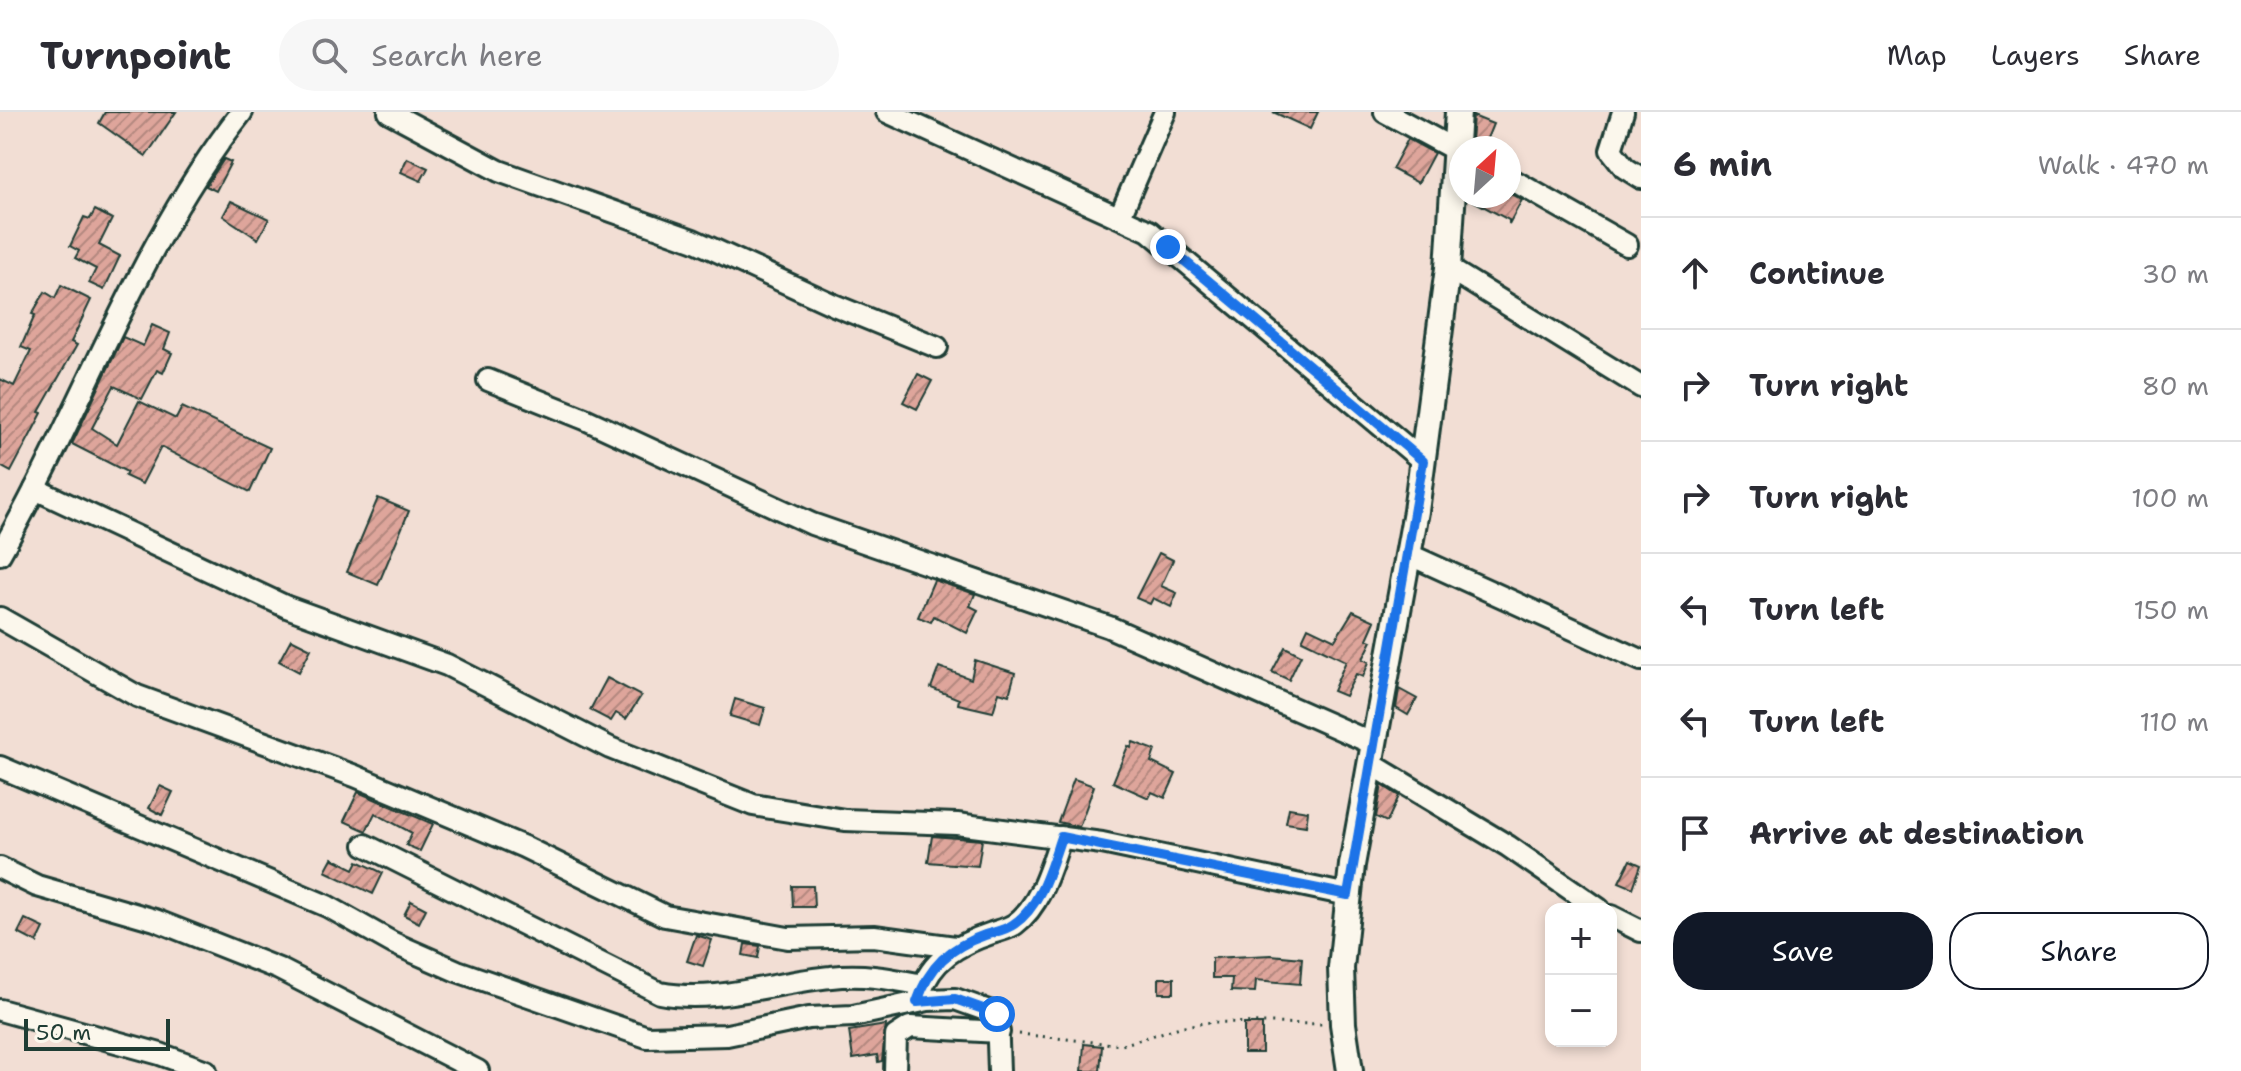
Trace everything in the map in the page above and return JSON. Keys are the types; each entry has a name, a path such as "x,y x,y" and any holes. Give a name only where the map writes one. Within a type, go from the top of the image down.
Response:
{"street":[{"path":"0,554 175,209 211,152 242,112"},
{"path":"389,112 499,171 693,240 834,305 937,347"},
{"path":"887,112 1149,231 1423,461"},
{"path":"1120,216 1165,112"},
{"path":"1385,112 1449,146"},
{"path":"1458,112 1458,136"},
{"path":"1623,112 1611,150 1625,168 1641,178"},
{"path":"1521,185 1627,245"},
{"path":"1350,1071 1343,1024 1341,968 1348,895 1358,824 1410,555 1453,208"},
{"path":"1448,268 1641,387"},
{"path":"488,380 585,419 812,524 1109,627 1373,755 1590,903"},
{"path":"35,489 287,607 447,665 610,748 753,805 845,820 957,824 1061,837 1348,895"},
{"path":"1410,555 1641,660"},
{"path":"0,618 137,696 425,805 524,847 665,916 788,938 874,936 955,947"},
{"path":"0,767 327,906 393,943 457,971 647,1037 727,1035 809,1018 853,1016 920,993 942,958 955,947 1012,926 1022,918 1049,871 1061,837"},
{"path":"365,845 660,993 697,997 833,976 879,976 920,993 982,1006 997,1014 999,1071"},
{"path":"0,868 37,886 155,920 279,969 478,1071"},
{"path":"1617,919 1641,931"},
{"path":"0,1010 160,1054 206,1071"},
{"path":"895,1071 895,1042 901,1030 921,1027 999,1032"}],"path":[{"path":"999,1032 1112,1045 1213,1022 1343,1024"}],"building":[{"path":"105,112 176,112 146,156 99,123"},
{"path":"1273,112 1318,112 1310,129"},
{"path":"1473,116 1493,124 1488,136 1471,136"},
{"path":"1408,139 1434,153 1418,183 1392,169"},
{"path":"407,158 428,168 421,181 401,172"},
{"path":"224,159 231,162 216,191 206,186"},
{"path":"231,201 269,219 258,239 223,216"},
{"path":"1487,208 1518,208 1509,224 1509,220"},
{"path":"95,210 112,219 99,245 120,256 104,290 89,283 96,269 75,258 79,251 70,246 84,217 90,219"},
{"path":"61,285 91,300 71,342 77,345 39,412 42,413 11,472 0,466 0,379 14,386 31,351 21,347 35,315 32,314 45,292 55,298"},
{"path":"152,325 170,333 164,349 172,353 163,373 157,370 142,399 114,386 92,428 117,444 139,401 176,419 182,407 270,448 250,492 161,447 142,484 125,476 127,472 72,444 123,337 143,346"},
{"path":"918,374 932,381 917,409 903,402"},
{"path":"378,498 409,511 378,585 347,572"},
{"path":"1159,553 1173,560 1161,586 1177,593 1171,607 1153,598 1150,604 1136,598"},
{"path":"934,580 975,594 970,606 978,610 967,633 934,616 931,622 918,617"},
{"path":"1353,611 1375,621 1367,639 1372,641 1363,659 1369,662 1363,677 1356,674 1345,696 1333,691 1346,661 1302,640 1308,627 1335,640"},
{"path":"291,639 311,649 299,672 279,661"},
{"path":"1285,647 1301,655 1289,680 1272,672"},
{"path":"975,660 1015,673 1009,695 999,692 993,712 958,704 959,699 931,688 939,667 971,679"},
{"path":"607,678 641,696 626,719 616,713 611,721 590,710"},
{"path":"1399,689 1417,699 1408,715 1396,708"},
{"path":"735,699 765,708 760,725 730,716"},
{"path":"1133,742 1155,750 1151,762 1176,774 1165,798 1152,792 1149,798 1113,782 1128,746 1131,748"},
{"path":"1074,779 1094,786 1079,827 1058,822"},
{"path":"1382,785 1399,796 1387,822 1376,817"},
{"path":"160,786 173,792 162,815 149,808"},
{"path":"358,792 433,824 420,851 406,845 412,833 375,813 366,831 344,821"},
{"path":"1289,808 1308,811 1306,826 1286,823"},
{"path":"932,836 982,840 978,866 928,862"},
{"path":"332,858 354,869 358,861 383,873 373,894 325,871"},
{"path":"1630,860 1641,865 1633,888 1619,882"},
{"path":"792,886 813,886 814,907 793,907"},
{"path":"411,901 426,909 419,923 404,915"},
{"path":"25,919 44,928 37,943 18,933"},
{"path":"696,935 712,940 703,966 687,961"},
{"path":"745,944 760,946 758,958 743,955"},
{"path":"1271,955 1302,958 1300,984 1256,980 1255,992 1231,991 1232,978 1212,978 1212,958"},
{"path":"1159,978 1174,978 1174,993 1159,993"},
{"path":"1244,1024 1262,1024 1262,1053 1244,1053"},
{"path":"886,1025 882,1061 878,1062 877,1055 853,1059 849,1031"},
{"path":"1084,1044 1102,1046 1100,1071 1082,1071"}],"route":[{"path":"997,1014 982,1006 955,999 917,1002 923,985 942,958 955,947 1012,926 1022,918 1036,899 1061,837 1348,895 1358,824 1373,765 1396,615 1410,555 1423,461 1168,247"}]}
